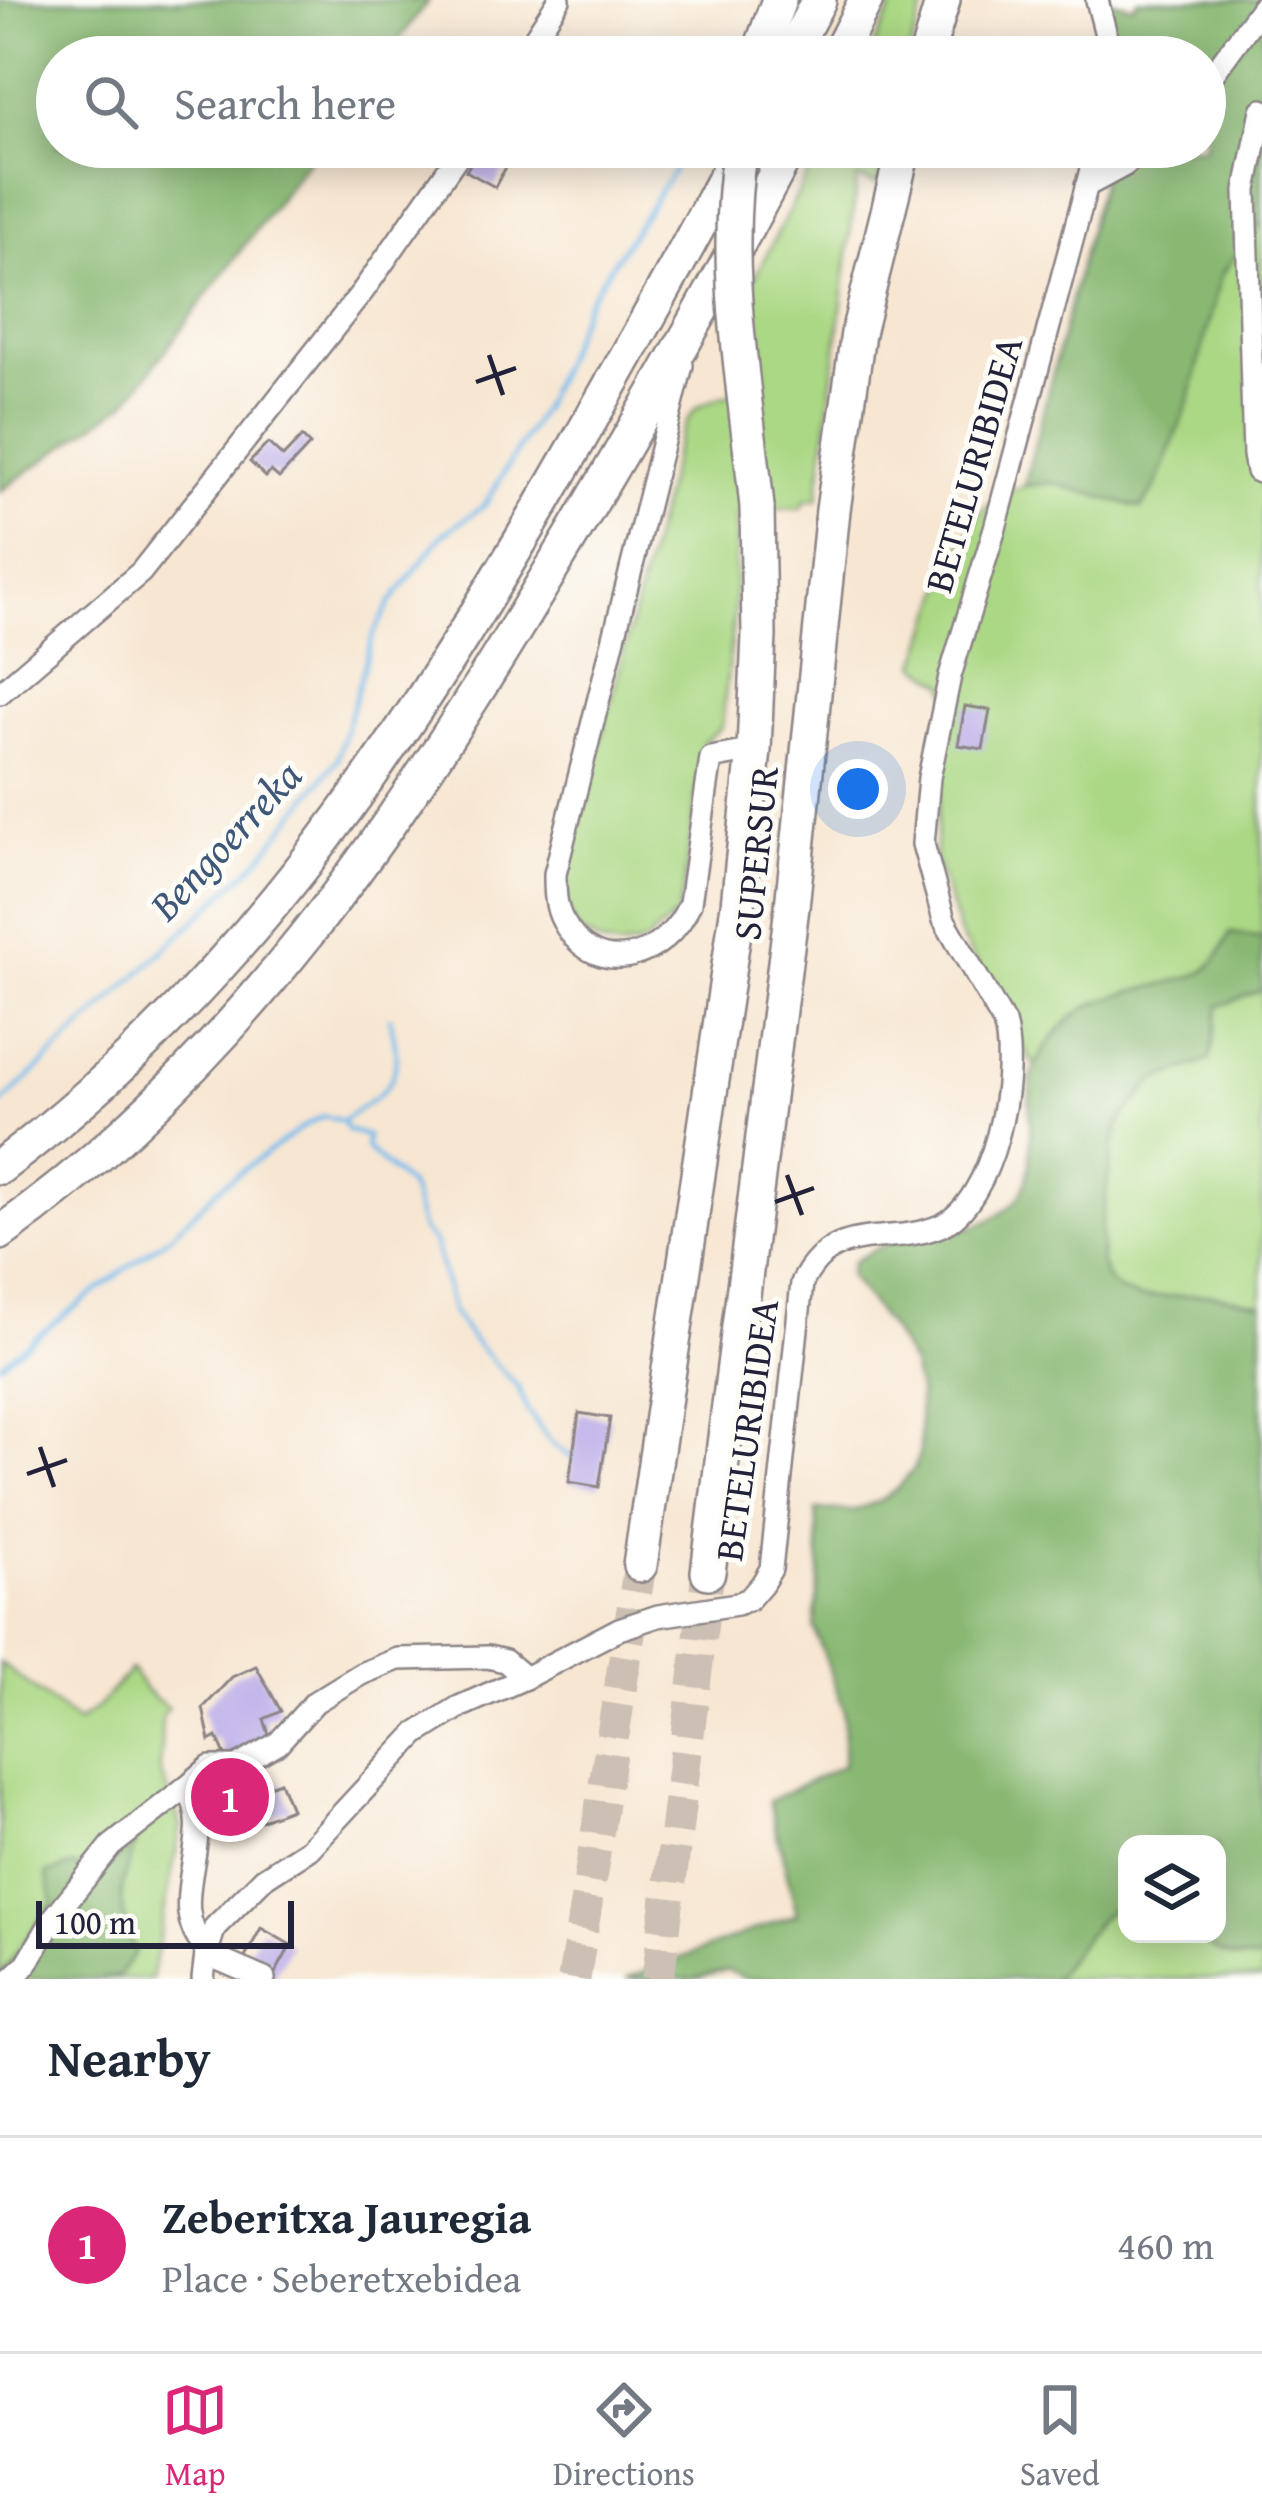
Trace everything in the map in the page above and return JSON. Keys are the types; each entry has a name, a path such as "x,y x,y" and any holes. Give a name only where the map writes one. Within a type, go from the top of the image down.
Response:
{"highway":[{"path":"766,36 779,0"},
{"path":"800,36 819,0"},
{"path":"848,36 866,0"},
{"path":"932,36 943,0"},
{"path":"0,1167 121,1068 184,1006 268,911 354,800 500,575 730,168"},
{"name":"SUPERSUR","path":"640,1565 738,905 754,750 757,507 733,299 739,168"},
{"path":"0,1234 73,1177 175,1085 245,1012 338,896 490,670 691,331 779,168"},
{"name":"SUPERSUR","path":"708,1572 792,907 833,510 858,333 899,168"}],"street":[{"path":"536,36 559,0"},
{"path":"1097,0 1105,36"},
{"path":"1226,56 1262,7"},
{"path":"1262,110 1246,190 1254,454 1262,473"},
{"path":"0,693 141,572 363,290 449,168"},
{"name":"BETELURIBIDEA","path":"206,1952 215,1927 264,1879 309,1849 416,1734 460,1707 620,1629 658,1616 749,1599 771,1569 802,1283 810,1266 854,1238 945,1224 961,1210 981,1179 1001,1130 1010,1042 1004,1023 944,920 923,844 929,778 950,676 995,528 1091,168"},
{"path":"1086,186 1119,168"},
{"path":"691,331 555,874 555,898 563,921 578,940 594,953 610,957 640,954 662,944 682,924 690,903 711,758 754,750"},
{"path":"11,1979 112,1846 210,1767 236,1767 278,1743 315,1702 361,1674 398,1658 488,1658 505,1661 525,1678"},
{"path":"186,1786 197,1831 187,1911 195,1938 206,1952 265,1979"},
{"path":"203,1979 206,1952"}],"green space":[{"path":"0,0 429,0 402,36 36,36 36,168 302,168 127,402 0,491"},
{"path":"896,0 926,0 915,36 878,36"},
{"path":"1106,0 1133,6 1138,0 1262,0 1262,221 1221,275 1189,401 1156,486 1141,508 1052,483 1024,486 1104,168 1226,168 1226,36 1112,36"},
{"path":"811,168 881,168 877,184 857,178 818,499 806,500 801,509 768,508 737,515 734,612 722,727 703,743 683,892 677,914 643,944 620,948 579,931 567,909 564,885 675,451 699,406 732,394 745,296"},
{"path":"1262,221 1262,938 1230,933 1218,958 1202,974 1095,1003 1075,1015 1035,1067 960,935 935,858 941,777 955,711 945,684 917,664 960,549 997,497 1023,486 1051,483 1141,508 1156,486 1189,401 1221,275"},
{"path":"1230,933 1262,938 1262,990 1219,1006 1210,1060 1154,1081 1121,1120 1112,1151 1101,1261 1107,1279 1120,1291 1141,1298 1212,1294 1262,1304 1262,1959 1231,1957 1201,1943 1226,1943 1226,1835 1118,1835 1118,1907 1100,1918 1053,1979 747,1979 727,1970 693,1979 626,1979 797,1914 769,1801 843,1765 844,1710 814,1628 820,1571 816,1510 852,1511 880,1501 914,1469 920,1451 919,1395 912,1365 849,1276 852,1262 902,1238 976,1226 1013,1204 1028,1177 1033,1072 1051,1040 1077,1014 1098,1002 1189,978 1217,958"},
{"path":"1262,990 1262,1304 1212,1294 1141,1298 1120,1291 1107,1279 1101,1261 1101,1230 1121,1120 1154,1081 1209,1060 1219,1006"},
{"path":"0,1663 78,1722 131,1669 145,1690 168,1708 162,1717 160,1771 181,1826 151,1979 98,1979 118,1975 135,1952 121,1900 134,1847 53,1902 0,1976"},
{"path":"136,1844 122,1898 135,1952 118,1976 0,1979 53,1903 46,1874 71,1866 102,1869"},
{"path":"1118,1907 1118,1943 1205,1943 1229,1957 1262,1959 1262,1979 1053,1979 1100,1918"}],"building":[{"path":"468,168 505,168 495,187"},
{"path":"302,437 310,445 279,478 271,471 266,477 250,462 268,443 283,457"},
{"path":"965,706 990,710 983,749 958,745"},
{"path":"579,1413 610,1418 599,1487 569,1482"},
{"path":"256,1666 281,1711 264,1719 271,1741 227,1760 217,1737 210,1741 203,1708 232,1677"},
{"path":"243,1770 252,1792 280,1782 291,1809 228,1833 222,1817 216,1820 202,1788"},
{"path":"261,1928 291,1945 272,1979 242,1963"}],"waterway":[{"name":"Bengoerreka","path":"0,1105 260,859 337,760 373,635 391,602 443,534 485,505 542,408 586,304 675,168"},
{"path":"0,1364 172,1234 221,1186 303,1127 324,1116 342,1121 373,1100 395,1070 390,1018"},
{"path":"343,1122 347,1130 367,1136 366,1148 410,1187 422,1230 435,1243 453,1314 518,1387 527,1410 550,1442 572,1458"}],"tunnel":[{"path":"574,1979 640,1565"},
{"path":"658,1979 708,1572"}],"place":[{"name":"Zeberitxa Jauregia","path":"230,1797"}]}
